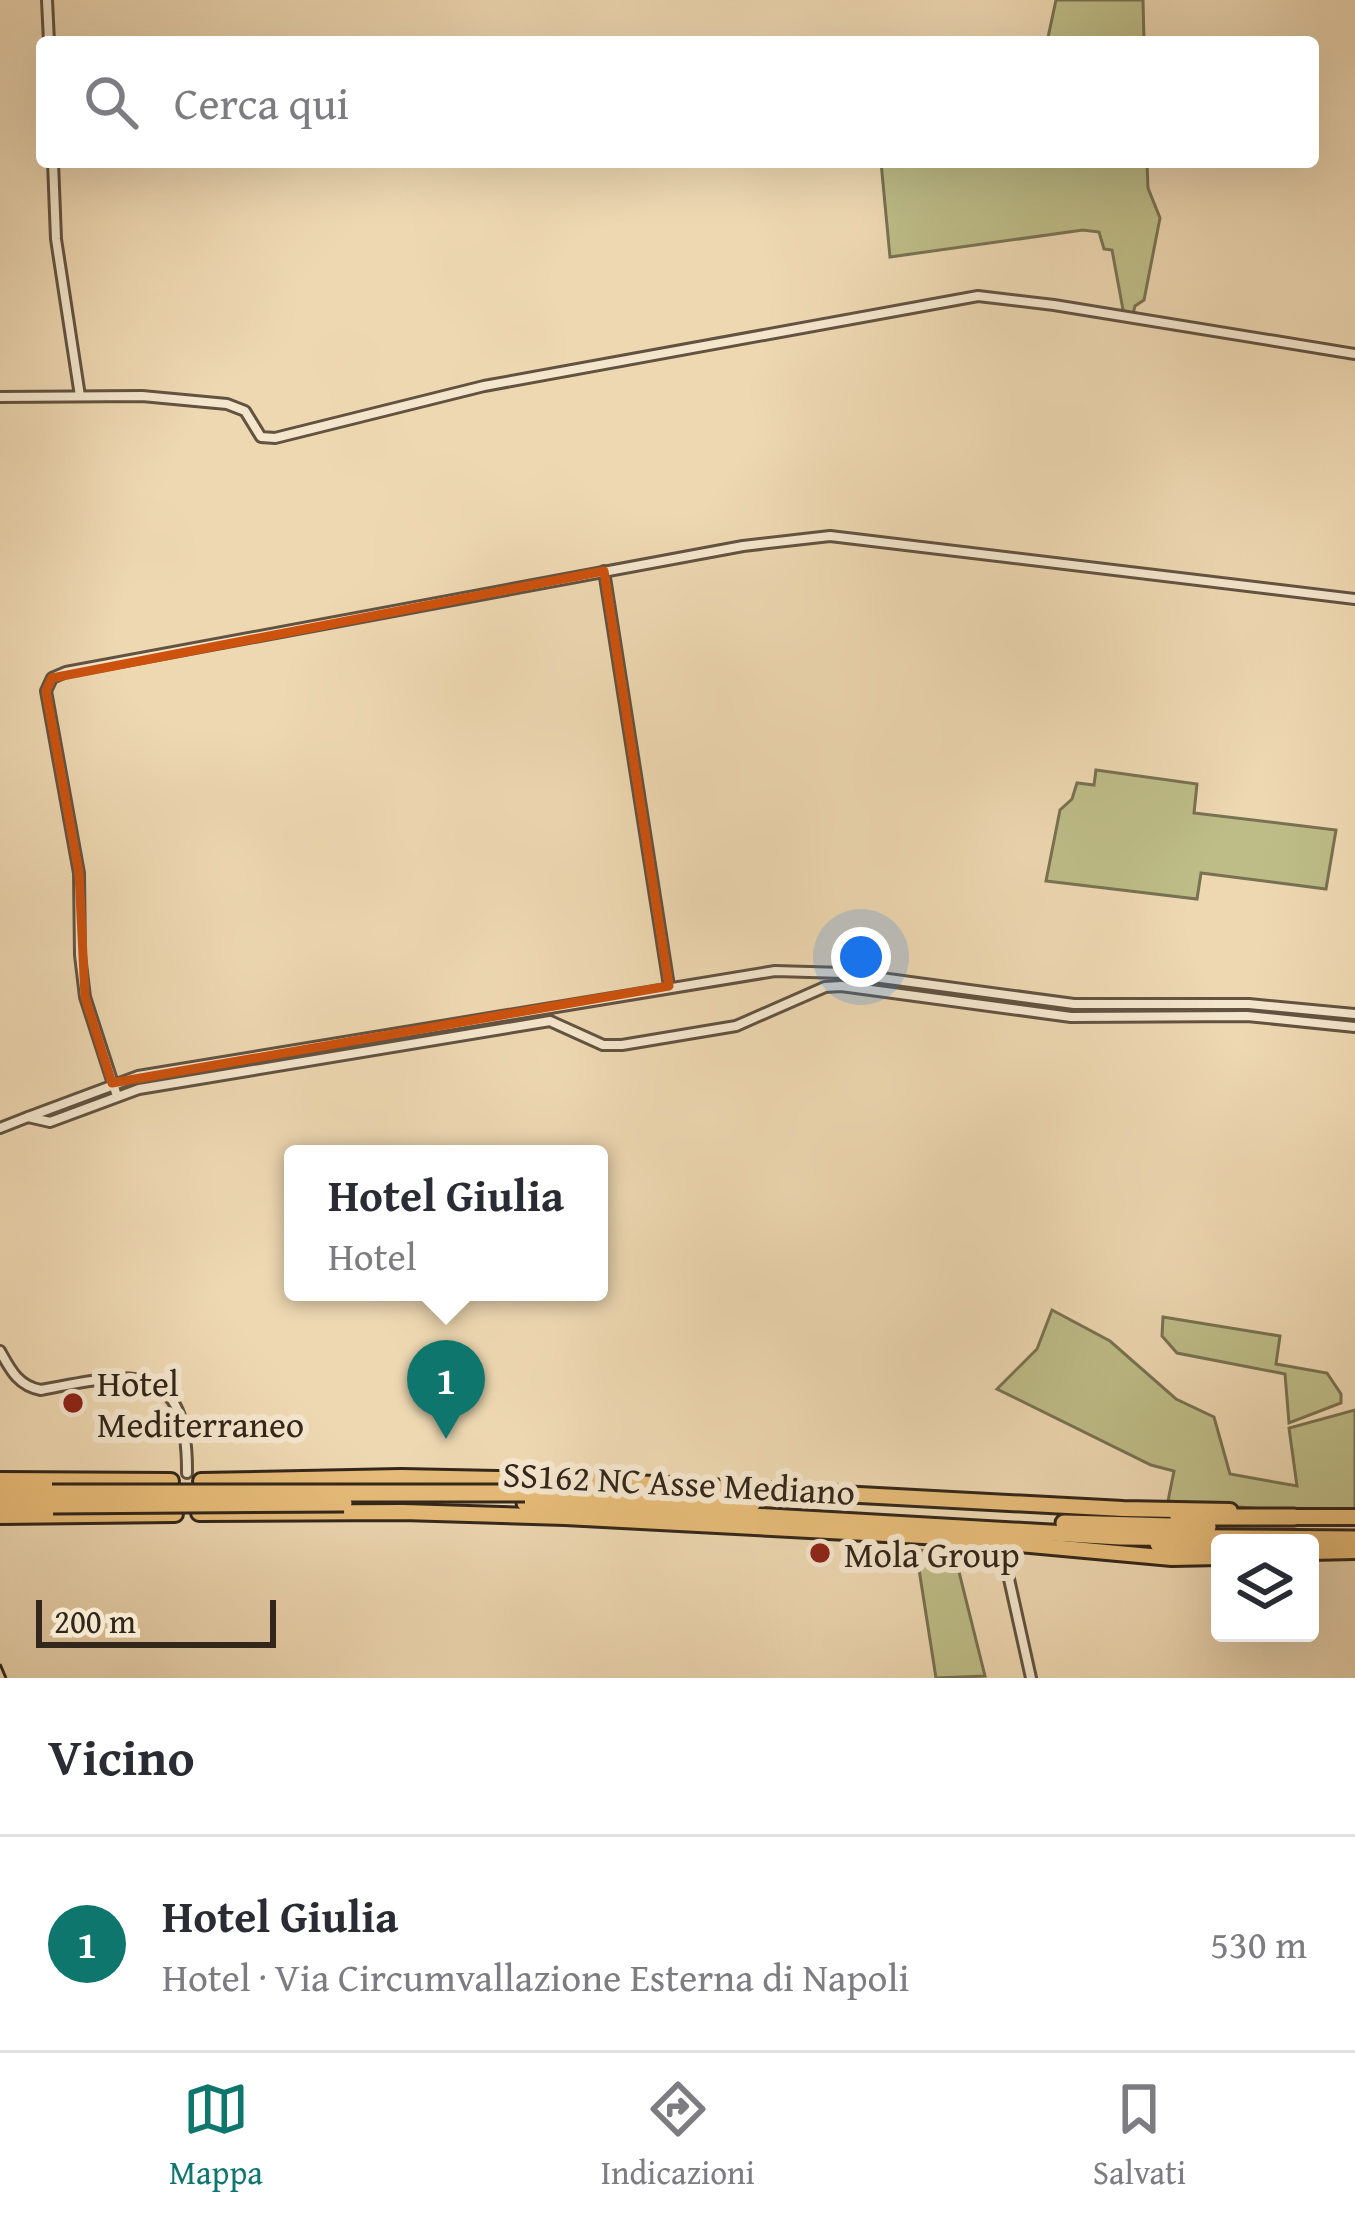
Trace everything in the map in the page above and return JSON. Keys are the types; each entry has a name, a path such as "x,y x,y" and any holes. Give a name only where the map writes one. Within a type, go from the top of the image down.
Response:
{"highway":[{"name":"SS162 NC Asse Mediano","path":"0,1492 782,1504 1055,1523 1355,1529"},
{"name":"SS162 NC Asse Mediano","path":"0,1504 525,1498 1354,1549"},
{"path":"1055,1523 1294,1517"},
{"path":"1120,1537 1211,1552"}],"main road":[{"path":"0,1480 171,1483 401,1477 597,1481 1355,1517"},
{"path":"0,1516 173,1512 189,1519 200,1511 517,1515 1001,1542 1172,1558 1211,1554"},
{"path":"1319,1551 1354,1549"}],"street":[{"path":"47,0 49,36"},
{"path":"53,168 56,239 80,396"},
{"path":"0,397 142,396 227,404 245,411 261,437 275,437 484,386 990,295 1355,354"},
{"path":"117,1096 86,997 80,955 79,873 46,691 52,679 66,672 743,546 830,536 1355,599"},
{"path":"604,571 669,986"},
{"path":"0,1128 112,1083 775,971 822,971 1074,1004 1249,1004 1355,1014"},
{"path":"28,1117 50,1122 139,1089 550,1021 603,1045 622,1045 757,1020 832,986 1072,1017 1247,1016 1355,1028"},
{"path":"0,1351 29,1388 124,1376 149,1380 165,1390 179,1411 197,1480"},
{"path":"1001,1542 1031,1678"}],"highlighted area":[{"path":"604,571 669,986 112,1083 85,997 79,873 46,691 52,678"}],"shaded area":[{"path":"1056,0 1143,0 1144,36 1048,36"},
{"path":"882,168 1147,168 1148,188 1160,218 1144,300 1133,314 1124,315 1112,250 1104,249 1099,232 1083,230 890,257"},
{"path":"1096,770 1197,784 1194,813 1336,830 1326,889 1201,873 1197,899 1046,881 1060,810 1072,799 1077,783 1094,785"},
{"path":"1052,1310 1110,1341 1176,1399 1214,1417 1230,1474 1297,1486 1289,1428 1355,1410 1355,1512 1309,1513 1168,1501 1174,1471 1151,1465 997,1389 1037,1349"},
{"path":"1163,1317 1280,1336 1276,1364 1327,1373 1341,1394 1341,1403 1289,1423 1285,1374 1177,1353 1162,1336"},
{"path":"916,1550 954,1552 985,1676 936,1678"}],"railway":[{"path":"0,1664 6,1678"}],"place":[{"name":"Hotel Mediterraneo","path":"73,1403"},
{"name":"Hotel Giulia","path":"446,1439"},
{"name":"Mola Group","path":"820,1553"}]}
